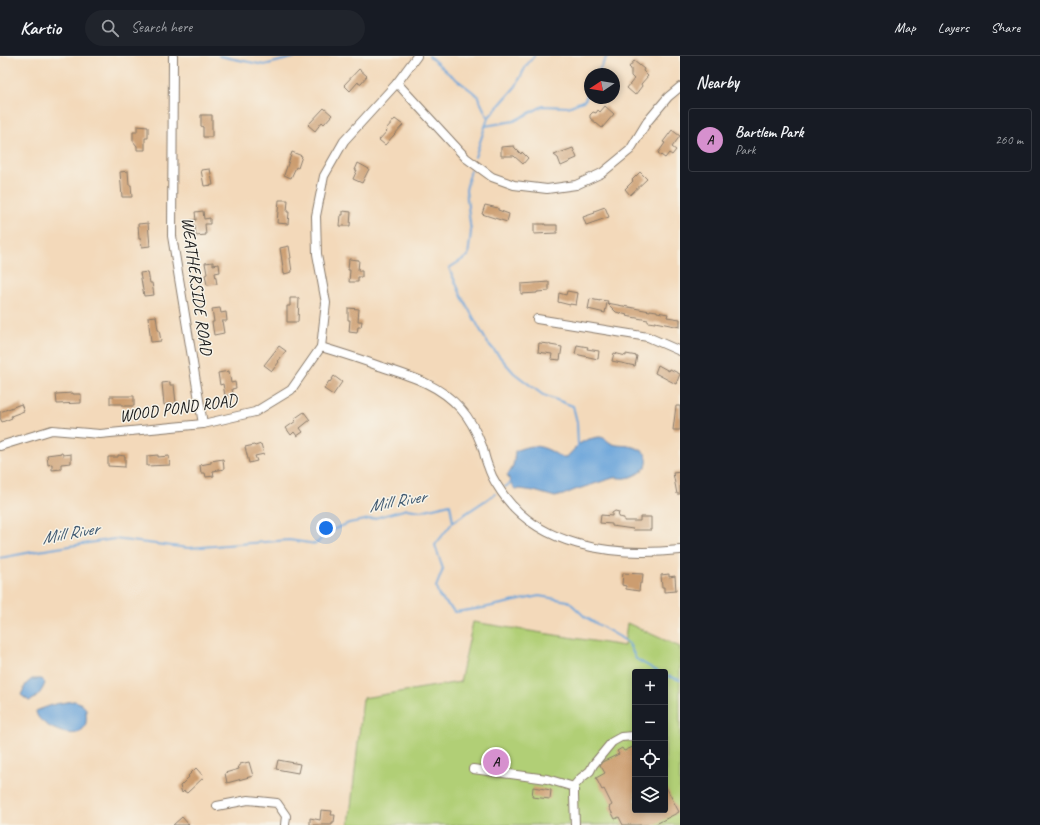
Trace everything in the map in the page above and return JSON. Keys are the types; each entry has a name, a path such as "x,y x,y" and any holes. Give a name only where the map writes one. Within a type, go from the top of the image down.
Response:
{"street":[{"name":"WEATHERSIDE ROAD","path":"173,56 172,236 203,424"},
{"path":"417,56 397,83 344,141 324,176 316,216 317,254 326,303 322,347 426,382 443,393 461,409 474,428 488,467 496,484 509,504 528,521 551,534 574,543 616,550 640,552 680,550"},
{"path":"397,83 466,158 492,177 514,184 547,189 576,185 602,173 630,150 647,122 668,97 680,87"},
{"path":"537,319 648,337 680,351"},
{"name":"WOOD POND ROAD","path":"0,446 52,430 100,434 203,424 255,412 291,390 322,347"},
{"path":"575,825 574,787 581,778 590,771 593,765 612,742 621,737 632,736"},
{"path":"473,770 547,779 574,787"},
{"path":"217,806 248,800 277,804 286,816 285,825"}],"green space":[{"path":"473,622 624,646 627,623 680,647 680,825 349,825 363,698 460,682"}],"water":[{"path":"599,437 615,445 629,446 641,450 646,455 646,467 632,477 613,478 555,497 534,491 520,489 516,490 507,475 514,461 515,451 525,447 537,446 551,451 559,456 565,457 581,443 588,439"},
{"path":"32,679 41,679 45,683 39,694 34,699 29,701 21,695 26,684"},
{"path":"73,701 81,704 86,709 85,726 78,733 72,734 59,731 46,725 38,717 36,711 38,710 55,704"}],"building":[{"path":"634,61 644,69 643,71 648,76 641,84 642,86 635,95 627,88 634,79 631,76 631,69 629,67"},
{"path":"359,69 367,76 361,83 359,84 358,82 350,91 344,85"},
{"path":"605,106 614,114 602,128 590,118 590,115 593,112 596,113 598,110 600,112"},
{"path":"324,108 332,115 324,124 322,122 315,131 308,125"},
{"path":"201,115 212,115 212,137 203,137"},
{"path":"395,119 403,125 385,145 379,140"},
{"path":"137,126 148,127 148,138 145,138 145,150 137,150 137,146 133,141 133,132 137,132"},
{"path":"672,130 680,136 672,147 676,150 672,155 669,153 665,158 658,153 665,143 663,142"},
{"path":"514,146 521,154 522,152 528,158 523,164 514,156 501,156 501,147"},
{"path":"573,148 577,158 561,166 558,158 554,155"},
{"path":"292,152 302,156 298,168 296,167 291,178 284,175"},
{"path":"358,163 369,169 362,183 353,179"},
{"path":"210,169 213,185 204,186 201,170"},
{"path":"128,171 132,197 122,197 120,172"},
{"path":"640,172 647,179 630,195 625,189"},
{"path":"279,200 288,200 288,224 277,223"},
{"path":"485,205 498,208 498,210 509,214 507,222 482,214"},
{"path":"605,207 609,217 586,225 583,217 595,213 594,211"},
{"path":"203,211 204,219 210,218 210,224 205,224 206,235 196,236 195,225 192,226 191,220 196,220 195,212"},
{"path":"343,211 351,212 350,226 340,226"},
{"path":"148,223 150,246 142,247 141,239 139,239 138,224"},
{"path":"534,224 557,225 557,233 534,234"},
{"path":"289,246 292,272 284,274 280,248"},
{"path":"349,259 359,260 358,271 362,271 362,277 358,277 358,282 349,282"},
{"path":"213,262 213,265 219,264 220,272 215,273 217,284 207,285 205,263"},
{"path":"148,272 154,295 144,296 140,273"},
{"path":"549,282 549,291 521,294 521,284"},
{"path":"567,291 578,293 576,305 558,302 559,293 566,295"},
{"path":"290,298 299,298 298,322 287,322 287,306 290,306"},
{"path":"590,299 608,301 605,313 588,309"},
{"path":"607,303 668,314 667,317 680,319 680,327 648,322 648,320 626,316 627,315 616,312"},
{"path":"220,308 221,313 226,312 227,321 222,321 224,333 214,335 212,309"},
{"path":"348,308 359,309 358,321 362,321 361,327 358,327 357,333 349,332 350,320 348,320"},
{"path":"156,316 161,341 151,342 148,317"},
{"path":"539,343 562,347 560,360 551,359 552,354 538,352"},
{"path":"577,345 588,347 587,349 599,351 598,359 575,354"},
{"path":"279,346 286,351 272,371 264,365"},
{"path":"614,353 626,356 626,354 637,356 635,366 612,361"},
{"path":"658,365 669,371 670,369 680,374 676,384 655,373"},
{"path":"229,371 231,383 235,382 236,388 232,389 233,394 225,396 223,384 220,385 218,373"},
{"path":"334,376 342,382 333,395 324,389"},
{"path":"170,382 170,385 174,385 176,403 164,405 162,383"},
{"path":"56,394 81,394 81,403 57,404"},
{"path":"110,396 134,396 134,406 110,404"},
{"path":"21,404 24,411 11,416 12,418 2,422 0,412"},
{"path":"676,406 680,406 680,430 673,430"},
{"path":"304,412 310,420 300,428 303,432 297,436 294,432 291,435 286,428 296,421 294,419"},
{"path":"261,444 264,454 255,456 257,461 249,463 245,447"},
{"path":"62,453 63,455 71,454 71,463 61,464 61,469 52,470 52,464 48,465 47,455"},
{"path":"118,455 125,456 125,467 108,466 108,457 118,457"},
{"path":"158,455 158,457 169,456 170,465 147,466 147,456"},
{"path":"223,459 224,469 213,471 214,476 206,477 205,473 201,473 200,465"},
{"path":"680,472 680,494 677,494 673,473"},
{"path":"615,511 619,512 618,517 624,518 624,521 640,521 640,517 651,517 651,530 633,530 612,526 612,524 600,523 601,515 612,516 612,513"},
{"path":"623,573 643,574 639,591 626,589 626,586 622,585"},
{"path":"669,574 669,577 675,576 676,591 664,592 661,575"},
{"path":"632,747 632,813 668,813 668,791 679,812 654,825 623,825 619,817 615,819 609,807 612,805 604,789 602,790 596,778 605,773 600,765 602,762 619,754 617,751 622,748 624,751"},
{"path":"278,760 300,764 298,773 276,769"},
{"path":"249,762 253,776 227,783 225,773 239,769 238,766 240,766 240,764"},
{"path":"196,768 204,777 187,793 184,791 182,793 180,786"},
{"path":"533,787 551,790 550,799 532,797"},
{"path":"321,810 332,811 331,815 335,815 332,825 310,825 310,818 320,820"},
{"path":"182,817 189,825 173,825"}],"waterway":[{"path":"219,56 264,65 300,56"},
{"path":"429,56 448,73 477,95 488,118"},
{"path":"475,157 488,118 516,86 526,66 534,56"},
{"path":"600,68 607,56"},
{"path":"485,126 514,121 543,106 568,107 584,100"},
{"path":"471,169 466,190 471,232 468,256 449,268 462,297 487,342 514,373 543,395 573,406 577,422 578,445"},
{"path":"505,487 511,483"},
{"path":"453,522 495,494"},
{"name":"Mill River","path":"0,558 114,539 189,548 289,540 316,544 328,532 349,523 375,518 407,509 421,511 450,504 453,522 435,545 443,569 436,587 439,596 455,612 483,608 539,596 568,601 585,617 620,637 629,644 636,659 654,669"},
{"name":"Mill River","path":"668,676 680,680"}],"place":[{"name":"Bartlem Park","path":"496,762"}]}
